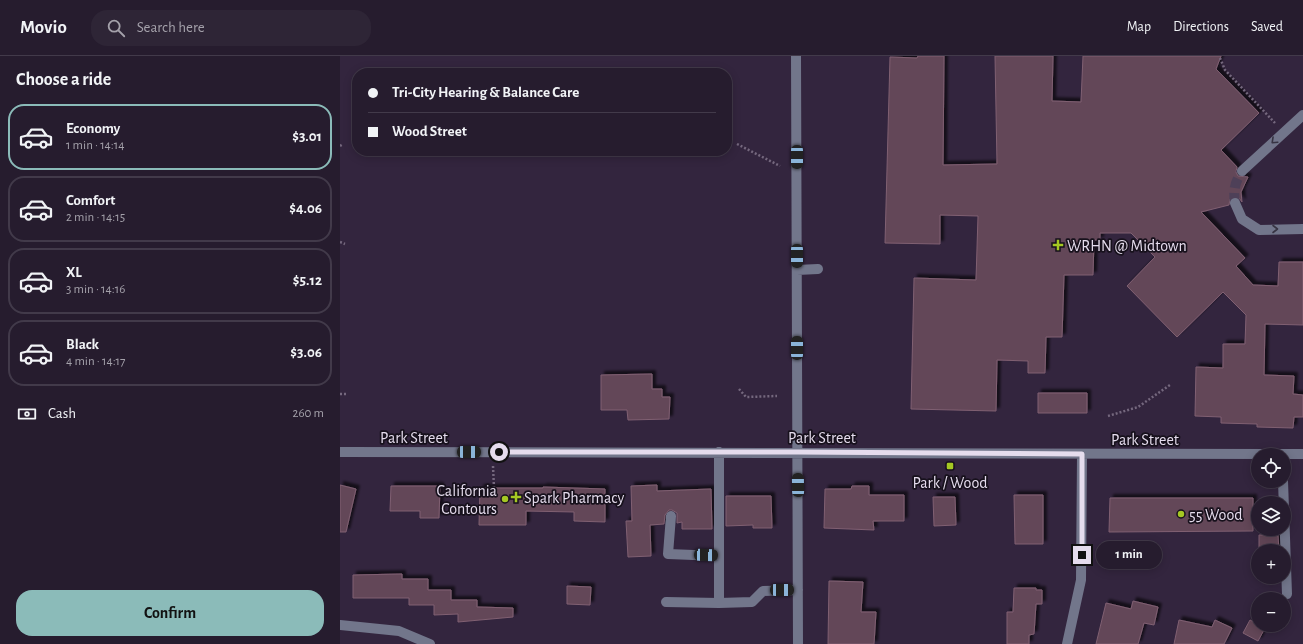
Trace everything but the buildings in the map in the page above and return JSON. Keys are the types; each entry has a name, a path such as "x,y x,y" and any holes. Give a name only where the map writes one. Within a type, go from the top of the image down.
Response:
{"street":[{"path":"796,56 798,644"},
{"path":"1242,171 1303,115"},
{"path":"1235,204 1242,219 1258,230 1303,229"},
{"path":"797,270 818,268"},
{"name":"Park Street","path":"340,452 798,452 1251,455"},
{"path":"719,452 719,603"},
{"path":"1067,644 1081,580 1082,454"},
{"name":"Park Street","path":"1291,454 1303,454"},
{"path":"1283,488 1287,592"},
{"path":"671,516 668,554 719,556"},
{"path":"666,602 752,602 763,591 798,590"},
{"path":"340,625 399,630 430,644"}],"path":[{"path":"1220,58 1225,70 1270,118"},
{"path":"737,144 780,166"},
{"path":"340,242 345,244"},
{"path":"1108,416 1138,407 1170,385"},
{"path":"739,389 746,397 777,396"},
{"path":"340,394 346,394"},
{"path":"493,466 494,488"}],"tunnel":[{"path":"1235,203 1235,186 1242,171"}],"place":[{"name":"WRHN @ Midtown","path":"1058,245"},
{"name":"Park / Wood","path":"950,466"},
{"name":"Spark Pharmacy","path":"516,497"},
{"name":"California Contours","path":"505,499"},
{"name":"55 Wood","path":"1181,514"}],"route":[{"path":"499,452 1082,454 1082,555"}]}
